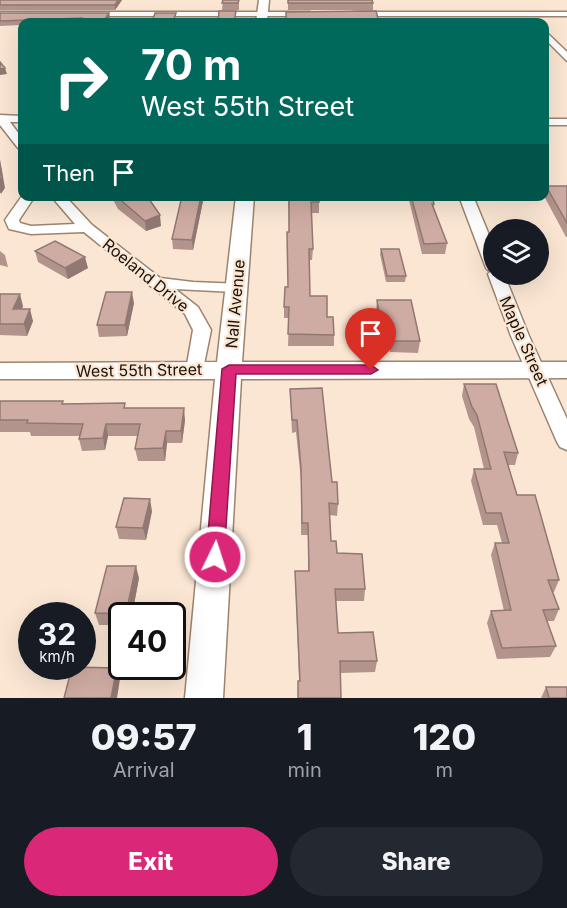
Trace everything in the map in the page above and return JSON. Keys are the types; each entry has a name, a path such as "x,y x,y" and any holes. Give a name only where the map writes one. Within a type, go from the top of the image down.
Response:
{"street":[{"path":"262,18 264,0"},
{"path":"390,0 397,18"},
{"path":"132,18 137,10"},
{"path":"0,14 137,10 262,18 318,14"},
{"path":"526,10 533,18"},
{"path":"340,14 397,18 526,10 567,14"},
{"path":"549,38 567,58"},
{"path":"1,118 18,119"},
{"path":"1,118 18,135"},
{"path":"549,122 567,122"},
{"path":"25,201 12,219 14,226 31,230 87,228"},
{"name":"Roeland Drive","path":"62,201 87,228 192,311 202,330 195,370"},
{"name":"Nall Avenue","path":"204,698 235,286 244,201"},
{"path":"468,201 483,240"},
{"path":"156,282 193,287 235,286"},
{"name":"Maple Street","path":"501,285 567,442"},
{"name":"West 55th Street","path":"0,371 567,370"}],"building":[{"path":"0,0 118,0 115,5 0,5"},
{"path":"223,0 239,0 238,3 222,3"},
{"path":"288,0 372,0 373,3 288,3"},
{"path":"219,11 236,11 235,18 218,18"},
{"path":"376,11 378,18 286,18 286,12"},
{"path":"0,13 109,13 106,18 18,18 18,20 0,21"},
{"path":"155,13 176,13 174,18 153,18"},
{"path":"549,186 567,186 567,223 549,191"},
{"path":"122,201 150,201 160,215 145,221"},
{"path":"181,201 200,201 192,240 172,239"},
{"path":"289,201 319,201 311,202 313,249 309,249 310,296 327,296 327,317 333,317 334,335 288,334 289,307 284,307 285,287 288,287 287,232 289,232"},
{"path":"412,201 433,201 434,204 432,204 447,243 424,244"},
{"path":"55,241 85,257 65,268 35,251"},
{"path":"381,249 399,249 406,276 387,276"},
{"path":"106,292 132,292 125,325 97,325"},
{"path":"0,294 20,294 13,309 30,309 24,324 0,324"},
{"path":"377,300 411,300 420,341 392,341 389,319 380,319"},
{"path":"464,384 496,384 518,453 504,452 517,495 535,495 559,580 548,580 559,609 543,610 556,646 502,648 491,611 511,610 495,543 509,543 501,513 486,513 474,469 491,469 477,415"},
{"path":"322,388 332,482 337,482 338,504 329,503 331,541 336,541 337,553 362,554 365,589 335,589 338,633 373,632 377,661 340,661 341,698 298,698 298,681 300,681 295,571 309,571 308,523 302,523 297,420 292,420 290,389"},
{"path":"0,401 63,401 62,404 125,403 124,408 184,408 181,431 166,431 163,448 135,449 140,424 106,424 103,438 79,439 83,424 0,420"},
{"path":"124,498 150,499 143,528 116,527"},
{"path":"107,566 136,566 128,602 108,602 108,613 96,613"},
{"path":"96,668 108,668 108,680 115,680 111,698 64,698 69,680 96,680"},
{"path":"546,687 567,687 567,698 549,698"}],"route":[{"path":"215,557 229,369 371,370"}]}
